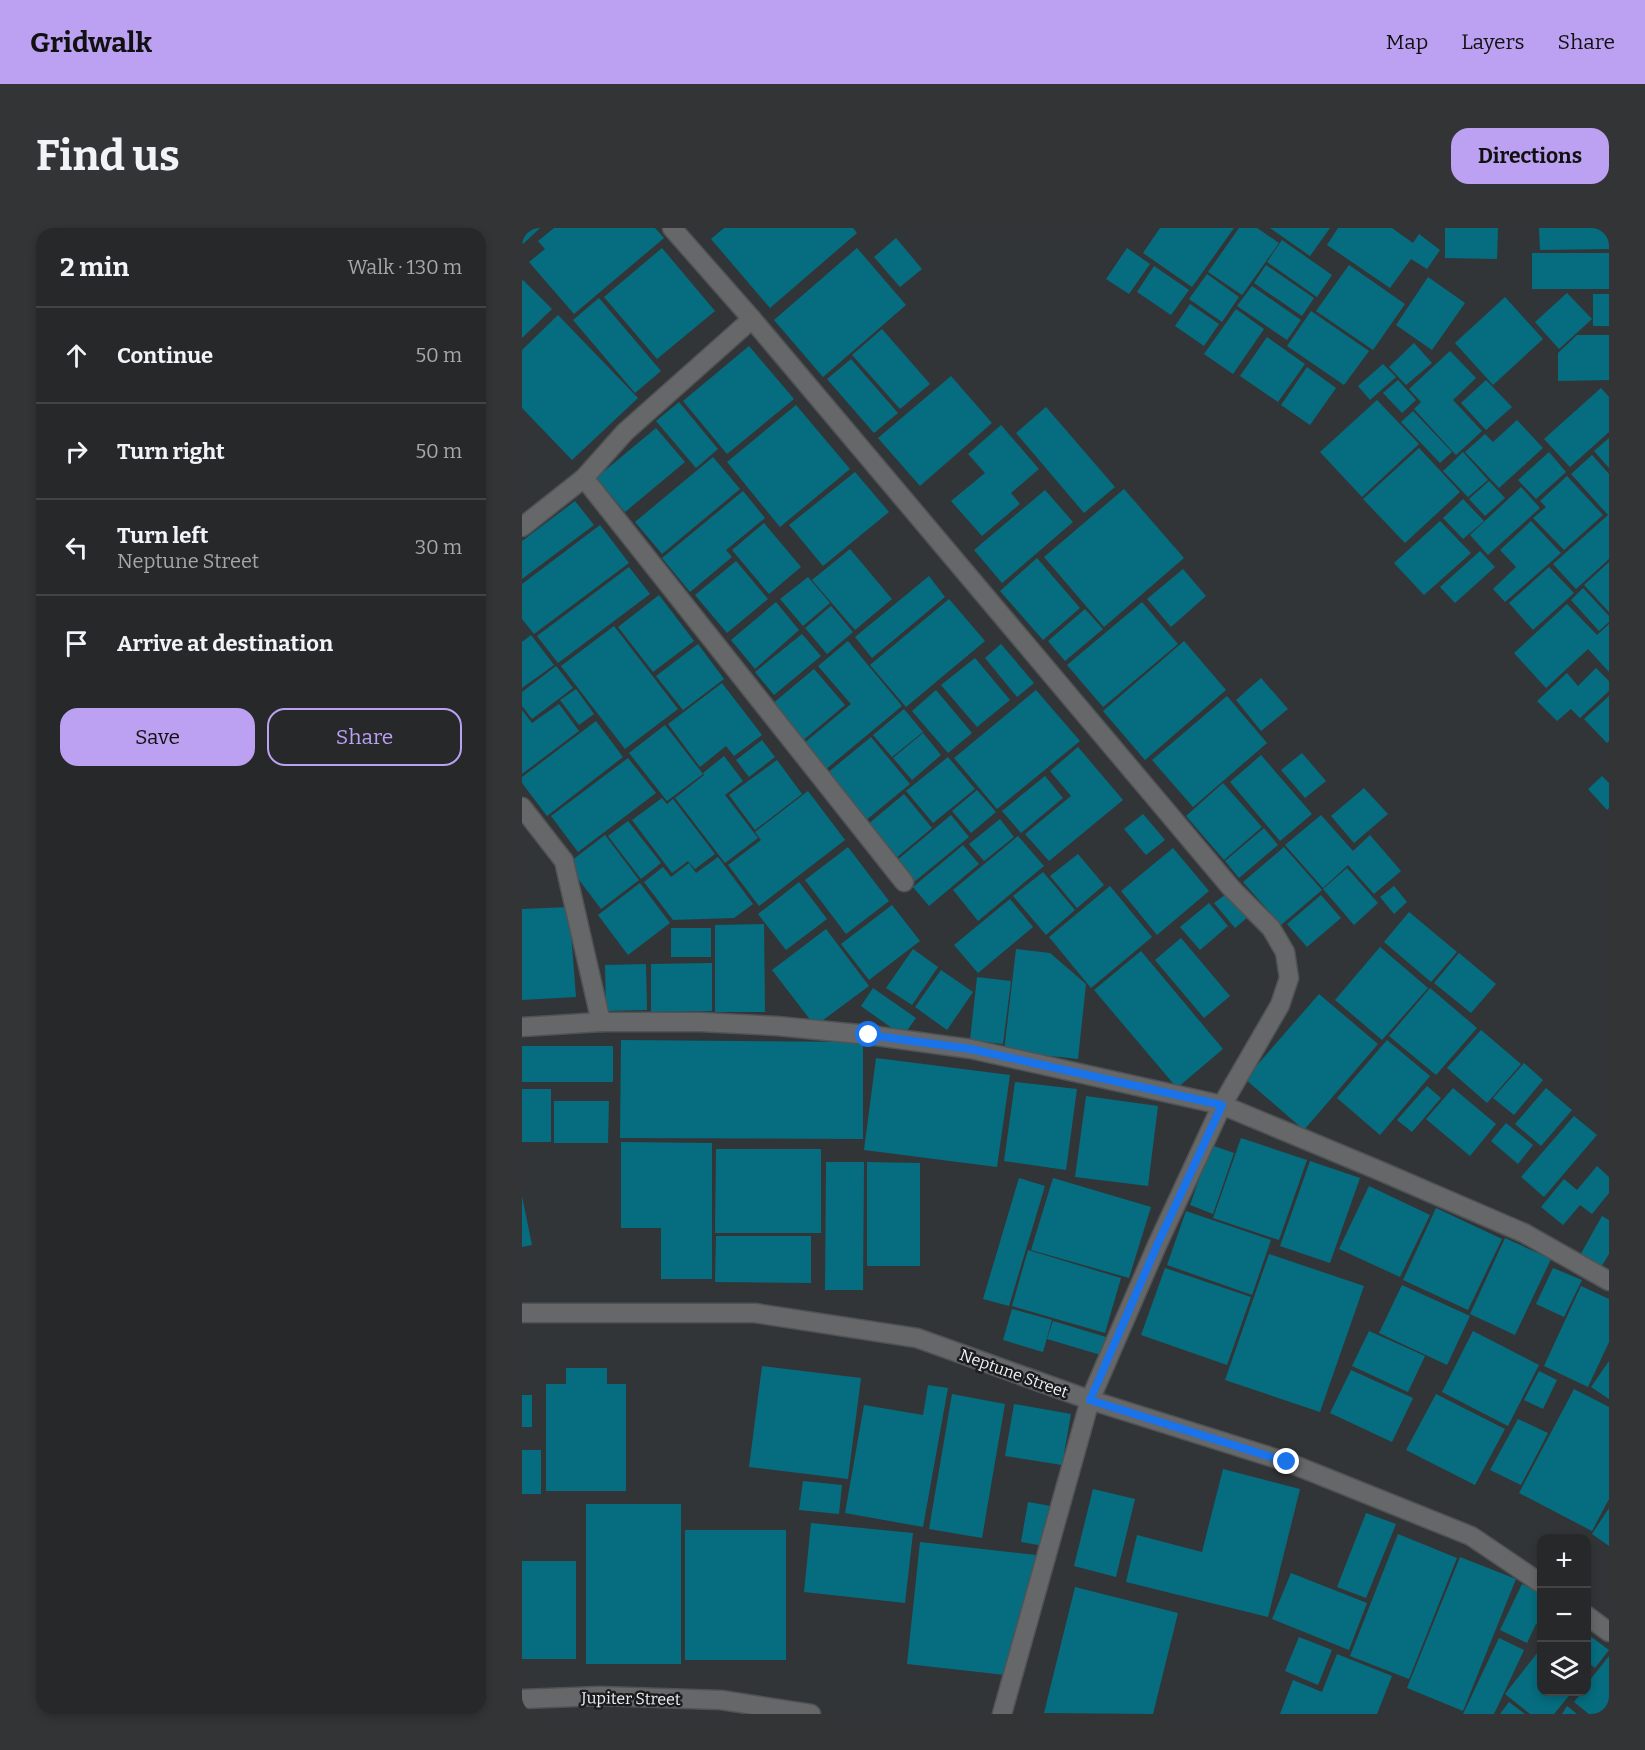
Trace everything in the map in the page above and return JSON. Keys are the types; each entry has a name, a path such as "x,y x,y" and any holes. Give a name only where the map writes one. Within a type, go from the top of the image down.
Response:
{"street":[{"path":"672,228 752,319 1232,889 1271,928 1285,952 1289,978 1280,1005 1222,1105 1090,1400 1002,1714"},
{"path":"522,527 584,478 625,432 752,319"},
{"path":"584,478 904,882"},
{"path":"522,807 564,861 601,1022"},
{"path":"522,1027 601,1022 700,1022 789,1027 880,1036 971,1049 1222,1105 1524,1233 1609,1281"},
{"name":"Neptune Street","path":"522,1313 755,1314 917,1338 1090,1400 1287,1462 1472,1536 1537,1581"},
{"path":"1591,1618 1609,1632"},
{"name":"Jupiter Street","path":"522,1699 600,1696 722,1700 811,1714"}],"building":[{"path":"522,228 540,228 523,244"},
{"path":"554,228 655,228 664,238 574,314 529,262 545,249 538,241"},
{"path":"724,228 853,228 857,233 770,308 711,239"},
{"path":"1160,228 1234,228 1192,287 1143,253"},
{"path":"1239,228 1257,228 1279,243 1242,295 1208,272"},
{"path":"1270,228 1330,228 1310,256"},
{"path":"1338,228 1392,228 1413,243 1419,234 1440,250 1427,269 1411,259 1390,288 1327,245"},
{"path":"1445,228 1498,228 1497,259 1445,258"},
{"path":"1539,228 1609,228 1609,249 1540,250"},
{"path":"896,238 922,269 900,287 874,257"},
{"path":"1282,240 1332,275 1317,297 1267,262"},
{"path":"662,248 715,311 657,359 604,297"},
{"path":"857,248 906,305 823,377 774,320"},
{"path":"1127,248 1150,264 1129,294 1106,279"},
{"path":"1532,253 1609,253 1609,289 1532,289"},
{"path":"1266,265 1314,298 1302,316 1254,283"},
{"path":"1349,265 1405,304 1373,350 1316,311"},
{"path":"1154,266 1189,290 1171,315 1137,292"},
{"path":"1207,274 1239,297 1222,322 1189,299"},
{"path":"1428,277 1465,303 1432,350 1396,325"},
{"path":"522,281 552,309 522,338"},
{"path":"1252,286 1301,320 1287,340 1237,306"},
{"path":"1567,293 1592,319 1559,349 1535,322"},
{"path":"1593,294 1609,294 1609,326 1593,326"},
{"path":"1505,297 1543,339 1493,385 1455,343"},
{"path":"599,298 661,371 635,393 573,320"},
{"path":"1190,304 1219,324 1204,346 1175,326"},
{"path":"1236,309 1264,329 1233,374 1204,354"},
{"path":"1311,311 1369,351 1344,385 1287,346"},
{"path":"558,315 638,398 572,460 522,408 522,350"},
{"path":"882,329 930,384 900,409 852,355"},
{"path":"1577,335 1609,335 1609,380 1558,381 1558,353"},
{"path":"1267,337 1305,364 1278,402 1240,376"},
{"path":"1414,343 1432,363 1406,385 1389,367"},
{"path":"749,346 794,399 727,454 683,401"},
{"path":"1450,351 1476,378 1453,400 1482,431 1456,455 1414,409 1421,402 1409,389"},
{"path":"851,359 898,413 874,433 827,379"},
{"path":"1383,364 1396,377 1370,400 1358,386"},
{"path":"1307,367 1336,388 1310,425 1281,405"},
{"path":"951,376 992,423 920,486 878,438"},
{"path":"1398,380 1416,400 1402,413 1383,393"},
{"path":"1486,380 1512,407 1486,430 1461,403"},
{"path":"1601,388 1609,397 1609,432 1570,467 1544,439"},
{"path":"1377,400 1419,444 1362,497 1320,452"},
{"path":"679,402 718,449 696,468 656,421"},
{"path":"796,405 850,469 780,527 727,462"},
{"path":"1046,407 1115,487 1084,513 1016,433"},
{"path":"1413,411 1452,452 1440,463 1401,422"},
{"path":"1517,420 1543,448 1499,488 1465,452 1485,434 1493,442"},
{"path":"1001,425 1039,469 1011,493 1020,504 982,536 951,501 985,473 968,454"},
{"path":"656,428 685,462 625,512 596,478"},
{"path":"1609,438 1609,468 1594,451"},
{"path":"1419,448 1460,492 1405,543 1363,499"},
{"path":"1463,452 1488,480 1468,497 1443,471"},
{"path":"1549,452 1566,472 1536,499 1518,480"},
{"path":"1592,455 1609,474 1609,559 1576,589 1553,564 1608,515 1571,474"},
{"path":"713,457 740,489 662,554 635,522"},
{"path":"855,472 889,512 823,566 789,525"},
{"path":"1567,476 1603,515 1564,550 1533,518 1546,507 1540,501"},
{"path":"1489,481 1505,498 1485,516 1469,499"},
{"path":"1521,487 1540,508 1488,555 1470,535"},
{"path":"1124,489 1184,558 1104,627 1044,557"},
{"path":"1045,490 1073,522 1002,583 974,550"},
{"path":"743,491 765,518 726,550 732,557 690,592 662,558"},
{"path":"1463,499 1484,521 1463,539 1443,518"},
{"path":"575,501 594,525 522,579 522,541"},
{"path":"1440,521 1471,553 1424,595 1394,563"},
{"path":"1531,521 1561,553 1505,602 1493,589 1516,567 1500,550"},
{"path":"764,523 801,567 769,594 732,550"},
{"path":"600,525 629,563 534,634 522,619 522,584"},
{"path":"850,549 892,599 855,630 812,580"},
{"path":"1480,551 1495,567 1455,603 1440,587"},
{"path":"1037,558 1080,608 1043,640 1000,591"},
{"path":"736,561 768,599 727,633 695,595"},
{"path":"1609,562 1609,612 1584,585"},
{"path":"629,567 650,594 558,663 537,636"},
{"path":"1549,567 1574,593 1533,630 1509,603"},
{"path":"1183,569 1206,596 1171,627 1147,599"},
{"path":"929,576 945,597 872,658 855,637"},
{"path":"808,577 830,603 803,626 780,599"},
{"path":"1583,588 1609,616 1609,622 1599,631 1571,600"},
{"path":"659,595 694,641 653,672 618,627"},
{"path":"949,599 985,641 906,707 870,665"},
{"path":"776,602 799,630 755,669 731,640"},
{"path":"1142,602 1178,644 1103,707 1067,665"},
{"path":"1567,604 1597,635 1609,624 1609,672 1588,649 1546,688 1514,653"},
{"path":"831,606 853,632 827,654 805,628"},
{"path":"1085,609 1103,629 1065,661 1048,641"},
{"path":"614,626 678,709 625,749 561,666"},
{"path":"802,634 821,656 774,695 755,672"},
{"path":"531,635 554,665 522,688 522,642"},
{"path":"848,641 902,706 825,770 803,744 851,704 818,666"},
{"path":"1184,641 1226,690 1145,760 1103,711"},
{"path":"698,644 724,679 683,710 656,676"},
{"path":"1001,644 1034,683 1017,697 985,658"},
{"path":"975,658 1010,700 977,727 941,685"},
{"path":"556,666 573,688 532,719 522,706 522,692"},
{"path":"1596,668 1609,681 1609,691 1580,718 1571,709 1557,721 1537,701 1567,673 1578,686"},
{"path":"814,669 845,705 801,742 771,705"},
{"path":"1261,678 1288,709 1261,731 1236,700"},
{"path":"722,683 762,735 734,756 726,746 700,767 668,724"},
{"path":"576,689 594,714 579,725 560,700"},
{"path":"936,690 972,733 948,753 912,711"},
{"path":"1036,690 1080,741 997,809 954,758"},
{"path":"1227,696 1267,743 1193,807 1152,760"},
{"path":"1609,696 1609,741 1607,743 1584,719"},
{"path":"559,704 579,731 522,774 522,710 532,723"},
{"path":"904,709 923,732 892,757 873,735"},
{"path":"596,721 623,757 547,816 522,783 522,777"},
{"path":"665,725 703,774 667,801 629,753"},
{"path":"923,733 941,755 912,780 893,758"},
{"path":"871,737 910,784 865,821 826,774"},
{"path":"762,740 775,757 749,777 736,760"},
{"path":"1078,747 1123,800 1049,861 1025,834 1071,796 1050,771"},
{"path":"1302,753 1326,781 1305,798 1281,770"},
{"path":"1261,755 1312,814 1280,841 1230,782"},
{"path":"724,756 743,781 725,795 758,838 725,863 675,798"},
{"path":"948,757 975,789 933,823 906,791"},
{"path":"628,758 656,793 578,852 551,816"},
{"path":"777,760 802,794 755,830 729,795"},
{"path":"1045,776 1063,798 1021,833 1002,811"},
{"path":"1602,776 1609,783 1609,808 1607,810 1588,789"},
{"path":"1223,783 1262,827 1224,860 1186,816"},
{"path":"1364,788 1388,814 1354,843 1331,816"},
{"path":"977,790 996,812 971,833 952,811"},
{"path":"808,791 845,840 759,906 728,865 761,840 755,832"},
{"path":"904,794 932,828 896,858 867,825"},
{"path":"662,798 667,804 673,799 715,854 695,869 688,861 672,873 632,820"},
{"path":"1143,814 1165,840 1146,855 1124,829"},
{"path":"951,815 969,837 914,882 896,861"},
{"path":"1321,815 1353,851 1370,835 1401,871 1374,894 1348,865 1323,888 1285,845"},
{"path":"1000,819 1014,837 984,861 969,844"},
{"path":"628,821 661,863 641,879 608,836"},
{"path":"1264,828 1278,845 1239,878 1225,861"},
{"path":"605,835 639,880 601,909 567,864"},
{"path":"1018,836 1044,866 978,921 953,890"},
{"path":"963,845 979,864 929,906 913,887"},
{"path":"848,847 889,901 846,934 805,880"},
{"path":"1284,847 1322,890 1281,925 1243,882"},
{"path":"1173,848 1209,891 1157,935 1121,891"},
{"path":"1078,854 1104,885 1077,908 1050,876"},
{"path":"718,857 753,904 734,918 673,920 644,882 663,867 671,877 689,863 696,873"},
{"path":"1347,868 1378,903 1354,925 1323,889"},
{"path":"1043,872 1075,910 1046,935 1013,896"},
{"path":"799,882 827,919 786,950 758,914"},
{"path":"640,883 670,923 628,955 598,915"},
{"path":"1110,886 1152,937 1091,988 1049,937"},
{"path":"1394,886 1407,902 1394,914 1380,897"},
{"path":"1229,892 1249,916 1235,928 1214,903"},
{"path":"1321,895 1341,918 1307,947 1287,924"},
{"path":"1010,899 1033,927 978,973 954,945"},
{"path":"1209,903 1228,926 1200,950 1180,927"},
{"path":"892,905 920,941 869,980 841,944"},
{"path":"569,907 576,997 522,1000 522,909"},
{"path":"1409,912 1457,952 1431,982 1384,942"},
{"path":"764,924 765,1012 715,1012 715,925"},
{"path":"671,928 711,928 711,957 671,957"},
{"path":"826,929 869,986 815,1026 772,970"},
{"path":"1181,938 1230,996 1204,1018 1155,960"},
{"path":"1380,947 1428,988 1382,1040 1335,1000"},
{"path":"913,949 938,967 912,1005 886,988"},
{"path":"1016,949 1050,953 1086,984 1078,1059 1004,1051"},
{"path":"1141,951 1223,1049 1177,1088 1094,990"},
{"path":"1459,953 1496,984 1471,1013 1434,983"},
{"path":"712,963 712,1011 651,1012 651,964"},
{"path":"646,964 647,1010 606,1011 605,965"},
{"path":"941,970 973,992 947,1030 915,1007"},
{"path":"977,977 1011,981 1003,1044 970,1040"},
{"path":"873,988 916,1018 903,1036 861,1006"},
{"path":"1430,988 1477,1028 1436,1075 1389,1036"},
{"path":"1319,994 1378,1044 1304,1130 1245,1079"},
{"path":"1481,1030 1521,1064 1487,1103 1447,1068"},
{"path":"621,1040 863,1042 863,1139 620,1138"},
{"path":"1387,1040 1430,1076 1380,1135 1337,1098"},
{"path":"522,1046 613,1046 613,1082 522,1082"},
{"path":"876,1058 1010,1075 997,1167 864,1150"},
{"path":"1524,1063 1543,1080 1514,1115 1493,1098"},
{"path":"1015,1082 1077,1089 1066,1170 1004,1161"},
{"path":"1427,1086 1441,1098 1412,1132 1397,1120"},
{"path":"1453,1088 1496,1124 1470,1156 1426,1119"},
{"path":"1546,1088 1572,1110 1541,1146 1515,1124"},
{"path":"522,1089 551,1089 551,1142 522,1142"},
{"path":"1086,1096 1158,1106 1148,1186 1075,1177"},
{"path":"554,1101 609,1101 608,1143 554,1143"},
{"path":"1574,1116 1597,1135 1544,1197 1521,1177"},
{"path":"1506,1123 1533,1145 1518,1164 1491,1141"},
{"path":"1241,1138 1307,1160 1279,1240 1213,1218"},
{"path":"621,1142 712,1143 712,1279 661,1279 661,1228 621,1228"},
{"path":"1211,1145 1234,1153 1213,1214 1190,1205"},
{"path":"716,1149 821,1149 821,1233 715,1233"},
{"path":"1310,1161 1360,1178 1330,1263 1280,1246"},
{"path":"826,1162 864,1162 863,1290 825,1290"},
{"path":"867,1162 920,1163 920,1266 867,1266"},
{"path":"1597,1166 1609,1177 1609,1193 1592,1214 1580,1205 1563,1225 1541,1207 1564,1179 1577,1190"},
{"path":"1019,1178 1045,1186 1009,1306 983,1299"},
{"path":"1053,1178 1151,1207 1129,1278 1031,1250"},
{"path":"1369,1186 1430,1215 1400,1277 1339,1249"},
{"path":"522,1196 532,1245 522,1247"},
{"path":"1436,1208 1502,1239 1468,1310 1403,1280"},
{"path":"1186,1211 1271,1240 1252,1295 1167,1265"},
{"path":"1602,1216 1609,1220 1609,1254 1600,1269 1579,1257"},
{"path":"716,1236 811,1236 811,1283 715,1282"},
{"path":"1505,1238 1551,1259 1515,1335 1470,1314"},
{"path":"1028,1250 1121,1278 1105,1333 1012,1306"},
{"path":"1269,1254 1364,1286 1320,1412 1225,1380"},
{"path":"1165,1268 1251,1297 1227,1365 1141,1335"},
{"path":"1553,1268 1582,1280 1564,1317 1536,1304"},
{"path":"1402,1285 1470,1316 1447,1365 1379,1333"},
{"path":"1581,1286 1609,1299 1609,1342 1588,1387 1544,1366"},
{"path":"1012,1309 1052,1320 1043,1352 1003,1340"},
{"path":"1053,1321 1106,1337 1101,1355 1047,1339"},
{"path":"1369,1331 1425,1356 1408,1392 1352,1366"},
{"path":"1473,1331 1539,1365 1508,1426 1442,1392"},
{"path":"1609,1361 1609,1399 1591,1387"},
{"path":"762,1366 861,1378 848,1479 749,1467"},
{"path":"566,1368 607,1368 607,1384 626,1384 626,1491 546,1491 546,1384 566,1384"},
{"path":"1351,1370 1413,1398 1392,1442 1330,1413"},
{"path":"1539,1371 1557,1380 1543,1409 1524,1400"},
{"path":"928,1385 948,1388 923,1527 845,1513 864,1405 923,1415"},
{"path":"1574,1389 1609,1407 1609,1499 1592,1531 1519,1493"},
{"path":"952,1394 1005,1404 982,1538 929,1529"},
{"path":"1436,1394 1505,1429 1475,1485 1406,1450"},
{"path":"522,1395 532,1395 532,1427 522,1427"},
{"path":"1014,1404 1071,1414 1062,1465 1005,1456"},
{"path":"1518,1419 1548,1433 1521,1485 1490,1470"},
{"path":"522,1450 541,1450 541,1494 522,1494"},
{"path":"1223,1469 1300,1489 1268,1617 1126,1582 1137,1535 1202,1552"},
{"path":"803,1481 842,1485 839,1514 799,1510"},
{"path":"1093,1489 1135,1499 1116,1577 1074,1566"},
{"path":"1028,1502 1051,1506 1044,1546 1021,1542"},
{"path":"586,1504 681,1504 681,1664 586,1664"},
{"path":"1609,1508 1609,1546 1592,1534"},
{"path":"1366,1513 1396,1524 1366,1598 1337,1587"},
{"path":"811,1523 913,1533 905,1603 804,1592"},
{"path":"685,1530 786,1530 786,1660 685,1660"},
{"path":"1398,1534 1457,1558 1409,1679 1350,1656"},
{"path":"920,1542 1036,1555 1005,1675 907,1664"},
{"path":"1460,1557 1516,1579 1463,1711 1407,1688"},
{"path":"522,1561 576,1561 576,1659 522,1659"},
{"path":"1291,1573 1367,1603 1349,1650 1272,1619"},
{"path":"1522,1584 1537,1592 1537,1624 1527,1643 1500,1630"},
{"path":"1075,1587 1178,1613 1153,1714 1044,1713"},
{"path":"1299,1637 1332,1650 1318,1685 1285,1671"},
{"path":"1591,1637 1609,1650 1595,1668 1591,1665"},
{"path":"1499,1638 1524,1650 1494,1714 1463,1714"},
{"path":"1537,1653 1537,1696 1569,1696 1554,1714 1530,1714 1505,1694"},
{"path":"1337,1654 1392,1676 1377,1714 1280,1714 1293,1680 1322,1692"},
{"path":"1609,1656 1609,1711 1607,1714 1589,1714 1574,1702 1579,1696 1591,1696 1591,1679"},
{"path":"1509,1702 1525,1714 1500,1714"},
{"path":"1567,1706 1577,1714 1562,1714"}],"route":[{"path":"869,1035 971,1049 1222,1105 1158,1243 1090,1400 1287,1462"}]}
